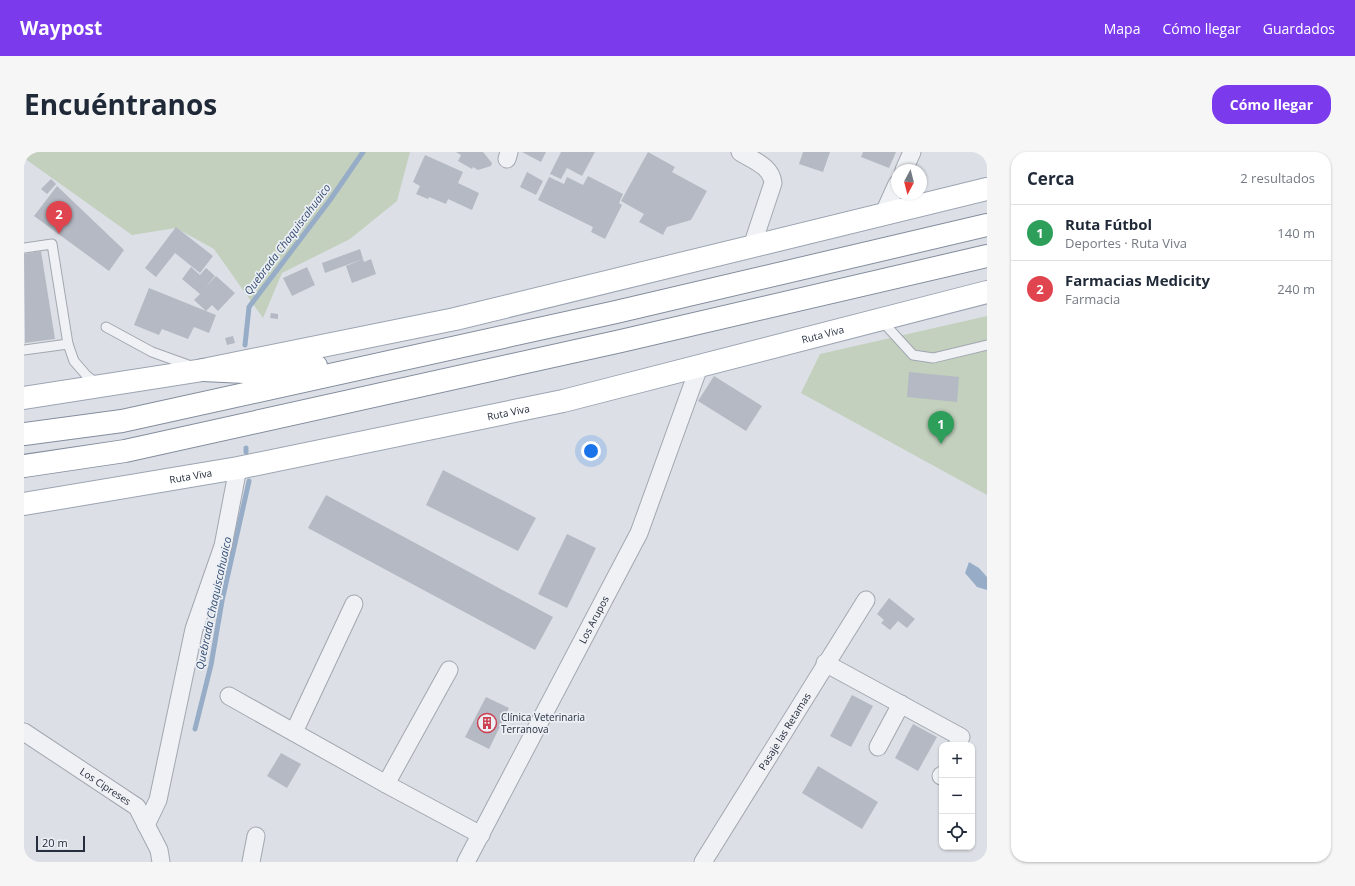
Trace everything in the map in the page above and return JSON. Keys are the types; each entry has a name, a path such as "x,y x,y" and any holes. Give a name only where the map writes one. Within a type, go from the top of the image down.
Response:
{"main road":[{"path":"24,398 203,370 455,319 987,189"},
{"path":"24,434 122,421 616,312 987,225"},
{"path":"24,466 125,451 614,342 987,256"},
{"name":"Ruta Viva","path":"24,504 238,468 563,402 987,292"},
{"path":"203,370 245,372 397,360"}],"street":[{"path":"740,152 765,167 772,174 772,183 752,246"},
{"path":"907,164 912,152"},
{"path":"883,215 891,197"},
{"name":"Los Arupos","path":"466,862 639,533 699,367"},
{"path":"146,825 158,800 194,629 223,546 238,468"},
{"name":"Pasaje las Retamas","path":"703,862 825,663 866,600"},
{"path":"294,732 354,604"},
{"path":"825,663 961,737 958,742"},
{"path":"386,784 449,670"},
{"path":"229,696 386,784 481,835"},
{"path":"878,747 901,704"},
{"name":"Los Cipreses","path":"26,737 137,807 159,850 161,862"},
{"path":"252,862 256,836"}],"lane":[{"path":"24,248 52,244 68,344 74,361 87,376 102,387"},
{"path":"881,320 913,355 933,358 987,345"},
{"path":"106,327 152,352 203,370"},
{"path":"24,350 68,344"}],"green space":[{"path":"24,152 410,152 397,201 350,239 282,273 263,318 214,249 176,228 132,235 24,158"},
{"path":"987,316 987,495 801,393 820,354"}],"water":[{"path":"969,562 979,568 987,577 987,590 977,587 965,573"}],"building":[{"path":"456,152 483,152 492,163 491,166 478,170 473,167 472,169 458,161 461,155"},
{"path":"522,152 546,152 541,162"},
{"path":"561,152 595,152 582,176 567,168 561,179 550,174"},
{"path":"648,152 675,167 672,172 707,191 691,220 667,227 663,235 639,222 644,214 621,201"},
{"path":"803,152 830,152 823,172 799,164"},
{"path":"863,152 896,152 889,168 861,157"},
{"path":"425,155 463,172 458,183 479,193 472,210 448,199 446,204 429,197 428,199 416,194 420,186 413,182"},
{"path":"527,172 543,181 536,195 520,187"},
{"path":"588,176 623,194 619,203 622,205 605,239 591,232 593,227 538,200 549,177 564,184 567,177 583,185"},
{"path":"51,179 56,184 47,194 41,189"},
{"path":"57,186 124,250 109,271 34,216"},
{"path":"176,227 213,256 200,273 175,253 156,277 145,268"},
{"path":"360,249 363,259 325,273 322,263"},
{"path":"41,251 55,339 25,343 24,254"},
{"path":"363,259 364,262 371,259 376,274 352,283 346,266"},
{"path":"191,267 200,275 206,268 215,276 205,288 216,276 235,293 218,311 212,305 206,311 194,300 200,294 182,279"},
{"path":"307,267 315,285 292,296 283,278"},
{"path":"149,288 216,315 209,333 194,327 188,339 162,329 159,335 134,325"},
{"path":"271,313 278,314 278,319 270,318"},
{"path":"233,336 235,343 227,345 225,338"},
{"path":"909,372 959,377 957,402 907,397"},
{"path":"714,376 762,406 746,431 698,401"},
{"path":"443,470 536,518 518,551 426,505"},
{"path":"326,495 553,617 535,650 308,528"},
{"path":"567,534 596,548 567,608 538,594"},
{"path":"889,598 915,619 907,628 898,621 890,630 881,623 884,620 877,614"},
{"path":"852,695 873,706 851,747 830,736"},
{"name":"Clínica Veterinaria Terranova","path":"486,697 509,708 489,749 465,737"},
{"path":"913,724 937,737 918,771 895,758"},
{"path":"281,753 301,764 287,788 267,776"},
{"path":"818,766 878,802 862,829 802,793"}],"waterway":[{"name":"Quebrada Chaquiscahuaico","path":"245,345 249,307 330,200 363,152"},
{"name":"Quebrada Chaquiscahuaico","path":"195,729 211,665 222,601 249,481"}],"place":[{"name":"Farmacias Medicity","path":"59,234"},
{"name":"Ruta Fútbol","path":"941,444"},
{"name":"Clínica Veterinaria Terranova","path":"487,723"}]}
